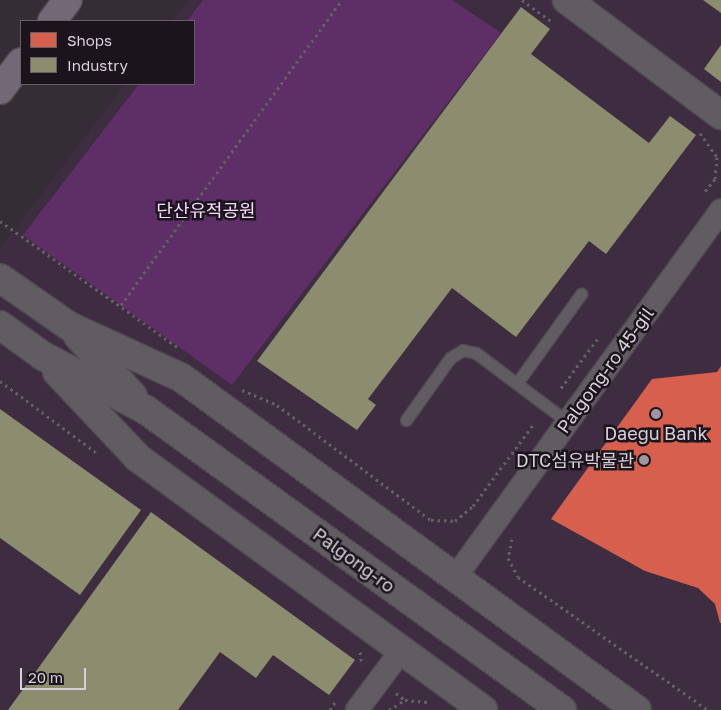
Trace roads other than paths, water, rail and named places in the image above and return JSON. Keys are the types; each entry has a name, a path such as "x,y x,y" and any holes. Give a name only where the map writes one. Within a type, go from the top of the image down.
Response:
{"highway":[{"path":"53,20 68,0"},
{"path":"0,90 20,63"}],"main road":[{"path":"560,11 721,115"},
{"path":"0,278 69,326 182,378 454,579 637,710"},
{"path":"0,325 42,356 146,410"},
{"path":"69,326 146,410"},
{"path":"42,356 138,458 483,710"},
{"name":"Palgong-ro","path":"146,410 562,710"}],"street":[{"name":"Palgong-ro 45-gil","path":"454,579 721,210"},
{"path":"357,710 401,651"}],"lane":[{"path":"517,383 581,294"},
{"path":"406,420 450,358 463,350 476,353 568,422"}],"place":[{"name":"Daegu Bank","path":"656,414"},
{"name":"DTC섬유박물관","path":"644,460"}],"park label":[{"name":"단산유적공원","path":"206,210"}]}
